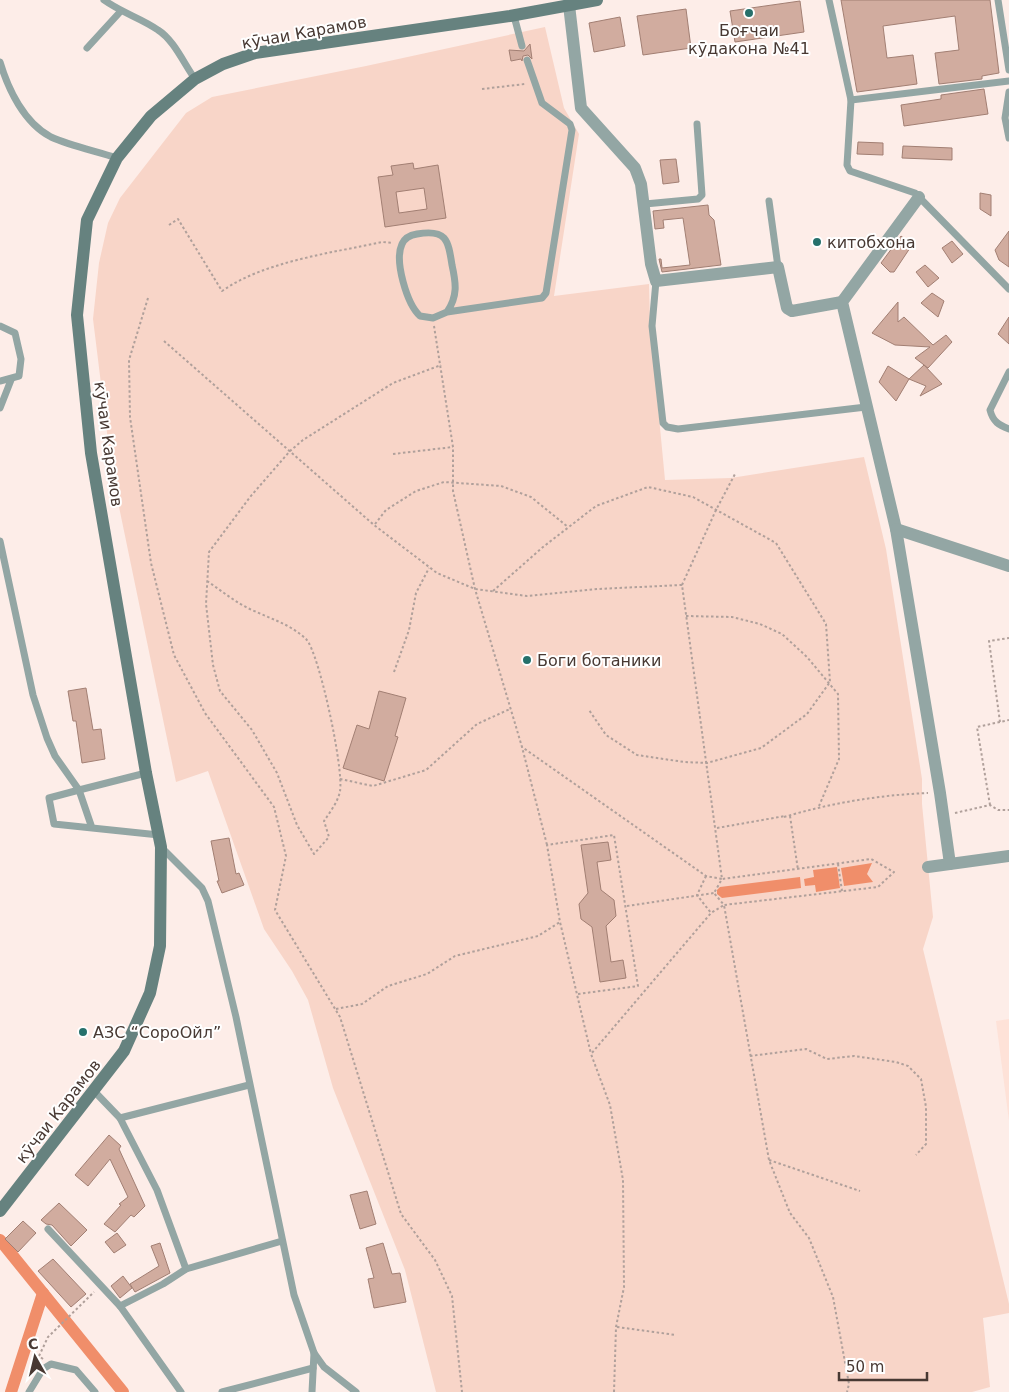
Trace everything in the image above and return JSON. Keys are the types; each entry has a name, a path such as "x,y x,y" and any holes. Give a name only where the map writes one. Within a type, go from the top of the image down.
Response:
{"main road":[{"name":"кӯчаи Карамов","path":"0,1211 124,1051 150,993 160,946 160,841 146,773 91,453 77,315 87,220 117,158 152,116 195,79 223,64 255,53 514,16 560,4 597,0"}],"street":[{"path":"560,4 581,108 635,168 641,184 645,204 650,264 656,281 778,267 787,308 792,311 842,302 919,197"},
{"path":"842,302 896,529 950,864"},
{"path":"896,529 1009,566"},
{"path":"928,867 1009,856"}],"lane":[{"path":"104,0 120,12 158,29 195,79"},
{"path":"829,0 851,100 848,165 850,171 915,193 1009,289"},
{"path":"998,0 1006,33 1009,70"},
{"path":"87,48 120,12"},
{"path":"514,16 522,46"},
{"path":"447,312 454,300 456,286 449,246 446,240 434,231 411,235 402,244 400,255 408,298 420,316 433,318 447,312 542,298 546,293 572,130 570,124 542,103 527,60"},
{"path":"0,62 12,95 27,116 46,133 117,158"},
{"path":"851,100 1009,81"},
{"path":"1009,92 1005,118 1009,138"},
{"path":"645,204 698,199 702,195 697,124"},
{"path":"769,201 778,267"},
{"path":"656,281 652,326 663,423 667,427 678,429 866,407"},
{"path":"0,326 15,333 18,339 21,370 19,376 0,382"},
{"path":"1009,372 990,410 992,418 998,424 1009,429"},
{"path":"0,408 11,380"},
{"path":"0,542 35,704 55,756 79,790 92,828"},
{"path":"146,773 50,798 53,822 54,824 92,828 160,841 202,888 208,901 236,1017 294,1295 314,1353 324,1367 356,1392"},
{"path":"120,1118 249,1085"},
{"path":"94,1090 120,1118 157,1190 186,1269"},
{"path":"48,1229 120,1306 181,1392"},
{"path":"120,1306 163,1284 186,1269 282,1241"},
{"path":"312,1392 314,1353"},
{"path":"28,1392 43,1369 51,1364 61,1364 76,1370 95,1392"},
{"path":"222,1392 313,1368"}],"path":[{"path":"482,89 533,83"},
{"path":"169,224 178,219 222,291 256,274 298,260 382,242 402,244"},
{"path":"148,298 129,360 130,417 150,563 174,655 205,712 274,807 286,856 275,910 336,1009 366,1096 401,1214 435,1260 452,1296 462,1392"},
{"path":"433,318 454,447 453,483 474,589 522,747 547,845 560,922 591,1054 610,1105 623,1180 624,1287 616,1327 614,1392"},
{"path":"164,341 374,525 437,573 474,589 527,596 596,589 682,585"},
{"path":"207,581 250,609 284,623 307,640 336,735 340,779 340,791 334,806 324,821 329,837 314,854 297,825 277,773 252,730 220,692 213,665 206,604 207,581 209,552 240,510 290,451 339,416 393,383 441,365"},
{"path":"393,454 454,447"},
{"path":"714,893 722,879 717,828 682,585 716,510 735,474"},
{"path":"374,525 386,510 416,491 444,482 501,486 531,497 568,527"},
{"path":"492,592 568,527 596,506 648,487 693,497 776,543 826,624 830,682 807,714 761,748 707,763 684,762 637,755 606,734 589,710"},
{"path":"394,672 408,630 416,593 430,568"},
{"path":"686,616 732,617 760,624 782,634 830,682 838,694 839,759 819,806"},
{"path":"1000,722 989,641 1009,638"},
{"path":"340,779 373,786 426,770 477,724 510,709"},
{"path":"990,806 976,726 1009,720"},
{"path":"522,747 706,876 722,879 871,859 894,872 878,888 724,905 711,913 591,1054"},
{"path":"717,828 784,816 819,806 894,795 940,793"},
{"path":"943,816 990,806 998,810 1009,810"},
{"path":"784,816 790,816 798,870"},
{"path":"547,845 614,835 638,986 578,994"},
{"path":"838,864 842,891"},
{"path":"697,895 706,876"},
{"path":"626,906 714,893"},
{"path":"714,893 724,905 769,1160 790,1213 809,1238 833,1297 849,1384 847,1392"},
{"path":"697,895 711,913"},
{"path":"336,1009 362,1004 388,986 427,974 455,956 538,936 560,922"},
{"path":"750,1056 806,1049 827,1059 854,1056 896,1062 908,1066 920,1079 926,1107 926,1144 916,1155"},
{"path":"769,1160 860,1191"},
{"path":"51,1364 39,1356 48,1337 101,1285"},
{"path":"616,1327 676,1335"}],"shaded area":[{"name":"Боги ботаники","path":"545,27 564,108 579,134 554,296 649,284 650,323 665,480 731,478 864,457 886,549 922,779 922,804 933,917 923,949 1009,1304 1009,1313 983,1318 990,1387 972,1392 436,1392 405,1270 333,1088 308,1000 292,971 264,929 208,771 176,782 112,473 93,319 99,263 108,223 120,198 186,113 212,97"},
{"path":"872,863 867,874 873,882 844,886 841,868"},
{"path":"837,867 840,888 816,892 815,885 805,886 804,879 814,877 813,870"},
{"path":"800,877 801,888 722,898 717,894 717,890 720,887"},
{"path":"1009,1019 1009,1121 996,1021"}],"building":[{"path":"841,0 990,0 999,73 982,76 982,79 939,84 935,53 959,50 955,16 883,26 887,58 913,55 917,84 857,92"},
{"path":"800,1 804,32 735,42 730,11"},
{"path":"686,9 691,48 643,55 637,16"},
{"path":"620,17 625,46 594,52 589,23"},
{"path":"530,44 532,59 528,55 523,56 522,61 521,59 511,61 509,50 524,51"},
{"path":"984,89 988,114 904,126 901,105 941,99 941,95"},
{"path":"858,142 883,143 883,155 857,154"},
{"path":"903,146 952,148 952,160 902,158"},
{"path":"676,159 679,182 663,184 660,160"},
{"path":"413,163 414,169 438,165 446,218 385,227 378,177 393,175 391,166","holes":["424,188 427,209 399,213 396,192"]},
{"path":"980,193 991,195 991,216 980,209"},
{"path":"708,205 709,215 714,220 721,265 662,272 659,259 661,259 662,268 690,265 683,218 663,220 664,228 655,229 653,211"},
{"path":"1009,231 1009,267 999,260 995,250"},
{"path":"901,236 912,245 894,272 890,272 881,263"},
{"path":"952,241 963,254 952,263 942,248"},
{"path":"925,265 939,278 928,287 916,272"},
{"path":"932,293 944,301 938,317 921,303"},
{"path":"898,302 898,322 904,317 933,345 946,335 952,342 928,368 915,358 930,347 895,345 872,333"},
{"path":"1009,317 1009,344 998,334"},
{"path":"924,365 942,384 920,396 926,386 909,379"},
{"path":"888,366 909,379 896,401 879,382"},
{"path":"86,688 93,730 101,729 105,759 82,763 76,721 73,721 68,691"},
{"path":"379,691 406,698 395,736 398,737 384,781 343,768 357,725 369,729"},
{"path":"229,838 236,874 239,873 244,885 222,893 217,881 219,881 211,841"},
{"path":"608,842 611,860 597,862 601,890 614,900 616,916 606,926 611,962 623,960 626,978 600,982 592,927 581,919 579,904 588,893 581,845"},
{"path":"109,1135 121,1146 119,1149 145,1206 134,1217 131,1215 115,1232 104,1224 121,1205 119,1204 128,1197 110,1159 88,1186 75,1175"},
{"path":"367,1191 376,1224 360,1229 350,1195"},
{"path":"59,1203 87,1230 71,1246 52,1225 46,1224 41,1220"},
{"path":"23,1221 36,1233 18,1252 5,1239"},
{"path":"117,1233 126,1245 114,1253 105,1242"},
{"path":"160,1243 170,1273 135,1292 130,1284 159,1266 151,1246"},
{"path":"383,1243 392,1274 400,1273 406,1302 374,1308 368,1279 374,1278 366,1248"},
{"path":"53,1259 86,1294 71,1307 38,1271"},
{"path":"123,1276 132,1288 120,1298 111,1286"}],"waterway":[{"path":"0,1240 123,1392"},
{"path":"11,1392 43,1293"}],"place":[{"name":"Боғчаи кӯдакона №41","path":"749,13"},
{"name":"китобхона","path":"817,242"},
{"name":"Боги ботаники","path":"527,660"},
{"name":"АЗС “СороОйл”","path":"83,1032"}]}
